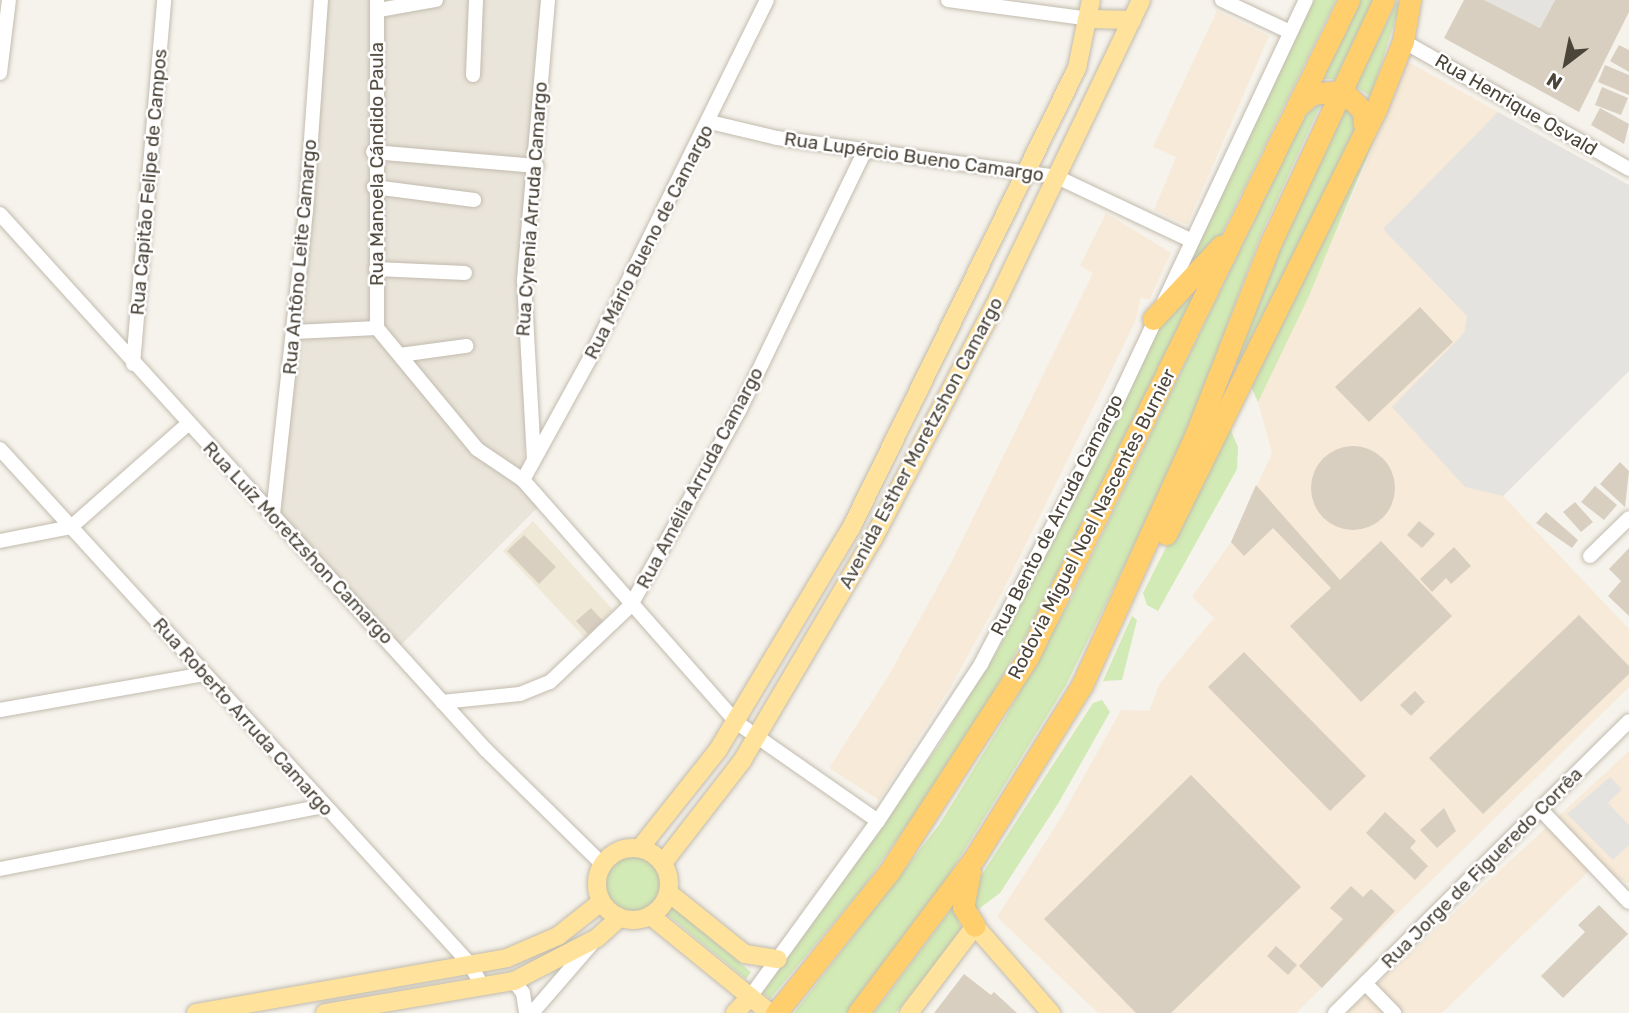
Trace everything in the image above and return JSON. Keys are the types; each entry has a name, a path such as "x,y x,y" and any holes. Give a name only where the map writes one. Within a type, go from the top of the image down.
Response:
{"highway":[{"name":"Rodovia Miguel Noel Nascentes Burnier","path":"776,1013 889,872 1028,657 1349,0"},
{"path":"858,1013 975,857 1082,685 1195,436 1272,240 1384,0"},
{"path":"1121,602 1136,598 1364,124 1376,109 1403,41 1410,0"},
{"path":"1296,108 1312,94 1343,91"},
{"path":"1343,91 1363,111 1364,124"},
{"path":"1153,319 1234,231"},
{"path":"975,857 964,906 975,926"}],"main road":[{"name":"Avenida Esther Moretzshon Camargo","path":"640,848 736,722 851,528 1077,68 1090,19 1091,0"},
{"name":"Avenida Esther Moretzshon Camargo","path":"663,863 754,740 879,529 1057,177 1141,0"},
{"path":"1090,19 1113,24 1132,20"},
{"path":"619,918 601,902 597,889 603,865 619,851 640,848 663,863 669,893 746,954 778,959"},
{"path":"651,916 669,893"},
{"path":"196,1013 221,1011 507,958 558,936 601,902"},
{"path":"325,1013 514,981 597,938 619,918 651,916 770,1013"},
{"path":"909,1013 975,926 1051,1013"},
{"path":"955,954 978,950 1005,962"},
{"path":"735,1013 750,997"}],"street":[{"path":"0,73 9,0"},
{"name":"Rua Capitão Felipe de Campos","path":"133,364 164,0"},
{"name":"Rua Antôno Leite Camargo","path":"273,514 294,332 321,0"},
{"path":"378,5 436,0"},
{"path":"473,75 476,0"},
{"name":"Rua Cyrenia Arruda Camargo","path":"534,459 523,340 548,0"},
{"name":"Rua Mário Bueno de Camargo","path":"523,480 709,122 767,0"},
{"path":"948,0 1090,19"},
{"path":"1223,0 1290,32"},
{"name":"Rua Bento de Arruda Camargo","path":"750,997 878,821 1012,609 1306,0"},
{"name":"Rua Manoela Cándido Paula","path":"377,328 373,152 378,5"},
{"name":"Rua Henrique Osvald","path":"1403,41 1628,165"},
{"name":"Rua Lupércio Bueno Camargo","path":"709,122 864,149 1057,177 1190,240"},
{"name":"Rua Amélia Arruda Camargo","path":"442,702 520,694 550,682 631,606 740,409 864,149"},
{"path":"373,152 536,166"},
{"path":"374,187 474,200"},
{"name":"Rua Luíz Moretzshon Camargo","path":"0,214 188,425 273,514 442,702 603,865"},
{"path":"376,269 465,273"},
{"path":"294,332 377,328 477,449 523,480 631,606 754,740 878,821"},
{"path":"400,355 466,346"},
{"path":"0,541 71,527 188,425"},
{"name":"Rua Roberto Arruda Camargo","path":"0,449 470,964 482,986"},
{"path":"1590,556 1629,518"},
{"path":"0,710 204,674"},
{"name":"Rua Jorge de Figueredo Corrêa","path":"1335,1013 1629,721"},
{"path":"0,869 323,806"},
{"path":"1541,810 1629,902"},
{"path":"532,1013 597,938"},
{"path":"514,981 523,993 526,1013"},
{"path":"1365,984 1394,1013"}],"shaded area":[{"path":"314,0 544,0 523,487 539,506 400,646 271,510 315,108"},
{"path":"1484,0 1555,0 1540,28"},
{"path":"1217,11 1269,36 1187,225 1154,210 1176,157 1153,147"},
{"path":"1407,61 1629,185 1629,371 1503,496 1629,629 1629,687 1296,1013 1098,1013 997,917 1059,821 1121,710 1149,711 1160,683 1214,618 1192,597 1231,542 1272,453 1258,402 1360,179"},
{"path":"1498,112 1629,185 1629,371 1503,496 1465,487 1392,407 1464,333 1467,316 1383,229"},
{"path":"1106,213 1171,253 1149,300 1141,297 1135,322 1001,595 950,688 879,800 829,768 886,680 952,561 1093,273 1080,266"},
{"path":"533,521 613,610 586,639 503,551"},
{"path":"1629,751 1629,883 1591,869 1442,1013 1346,1013"},
{"path":"1610,777 1622,789 1608,803 1629,825 1629,845 1613,860 1567,814"}],"green space":[{"path":"1314,0 1336,0 1221,235 1179,285"},
{"path":"1360,0 1375,0 1335,79 1322,79"},
{"path":"1397,2 1400,5 1371,97 1355,86"},
{"path":"1407,61 1308,298 1258,402 1250,385 1398,64"},
{"path":"1321,104 1260,237 1180,452 1066,685 944,883 847,1013 794,1013 939,825 1004,720 1072,597 1298,130 1309,111"},
{"path":"1345,107 1355,116 1355,129 1241,366 1235,363 1275,256"},
{"path":"1201,281 1028,632 959,752 861,890 770,999 763,992 939,745 999,648 1158,326"},
{"path":"1228,424 1238,447 1237,469 1158,611 1147,605 1143,593"},
{"path":"1132,616 1137,620 1122,680 1103,681"},
{"path":"1102,700 1110,712 1059,802 1000,893 976,911 969,903 973,888 1093,703"},
{"path":"633,856 649,861 657,869 662,885 657,901 649,909 633,914 617,909 609,901 604,885 609,869 617,861"},
{"path":"669,904 751,972 746,979 663,911"},
{"path":"953,907 962,931 896,1013 874,1013"}],"building":[{"path":"1464,0 1484,0 1540,28 1555,0 1629,0 1629,12 1579,112 1444,38"},
{"path":"1619,45 1629,50 1629,72 1610,61"},
{"path":"1605,65 1629,75 1629,95 1598,82"},
{"path":"1602,87 1628,98 1621,115 1595,105"},
{"path":"1600,108 1629,124 1624,144 1591,125"},
{"path":"1420,307 1453,342 1369,422 1335,387"},
{"path":"1353,446 1369,449 1383,458 1392,472 1395,488 1392,504 1383,518 1369,527 1353,530 1337,527 1323,518 1314,504 1311,488 1314,472 1323,458 1337,449"},
{"path":"1620,462 1629,471 1625,507 1600,484"},
{"path":"1256,485 1340,580 1381,541 1452,616 1361,702 1290,626 1331,588 1273,528 1244,556 1231,542"},
{"path":"1595,486 1617,505 1604,520 1581,502"},
{"path":"1575,502 1593,522 1581,532 1563,512"},
{"path":"1546,512 1578,540 1572,548 1536,523"},
{"path":"1419,521 1435,534 1422,548 1407,535"},
{"path":"524,535 556,567 539,584 507,551"},
{"path":"1454,547 1471,566 1451,584 1446,578 1432,592 1420,579"},
{"path":"1629,548 1629,616 1608,596 1621,581 1609,569"},
{"path":"591,608 603,621 588,634 576,621"},
{"path":"1579,615 1629,666 1629,674 1483,814 1429,758"},
{"path":"1244,652 1366,776 1330,811 1208,687"},
{"path":"1415,691 1425,702 1411,716 1400,705"},
{"path":"1191,775 1301,887 1171,1013 1136,1013 1044,919"},
{"path":"1444,808 1456,831 1437,848 1420,830"},
{"path":"1385,812 1416,841 1410,848 1428,866 1415,880 1366,833"},
{"path":"1351,886 1363,897 1371,889 1395,911 1322,988 1299,966 1343,919 1330,908"},
{"path":"1599,905 1628,934 1563,998 1541,976 1585,932 1578,925"},
{"path":"1276,946 1297,965 1288,975 1267,956"},
{"path":"964,974 991,995 994,992 1017,1013 934,1013"}]}
